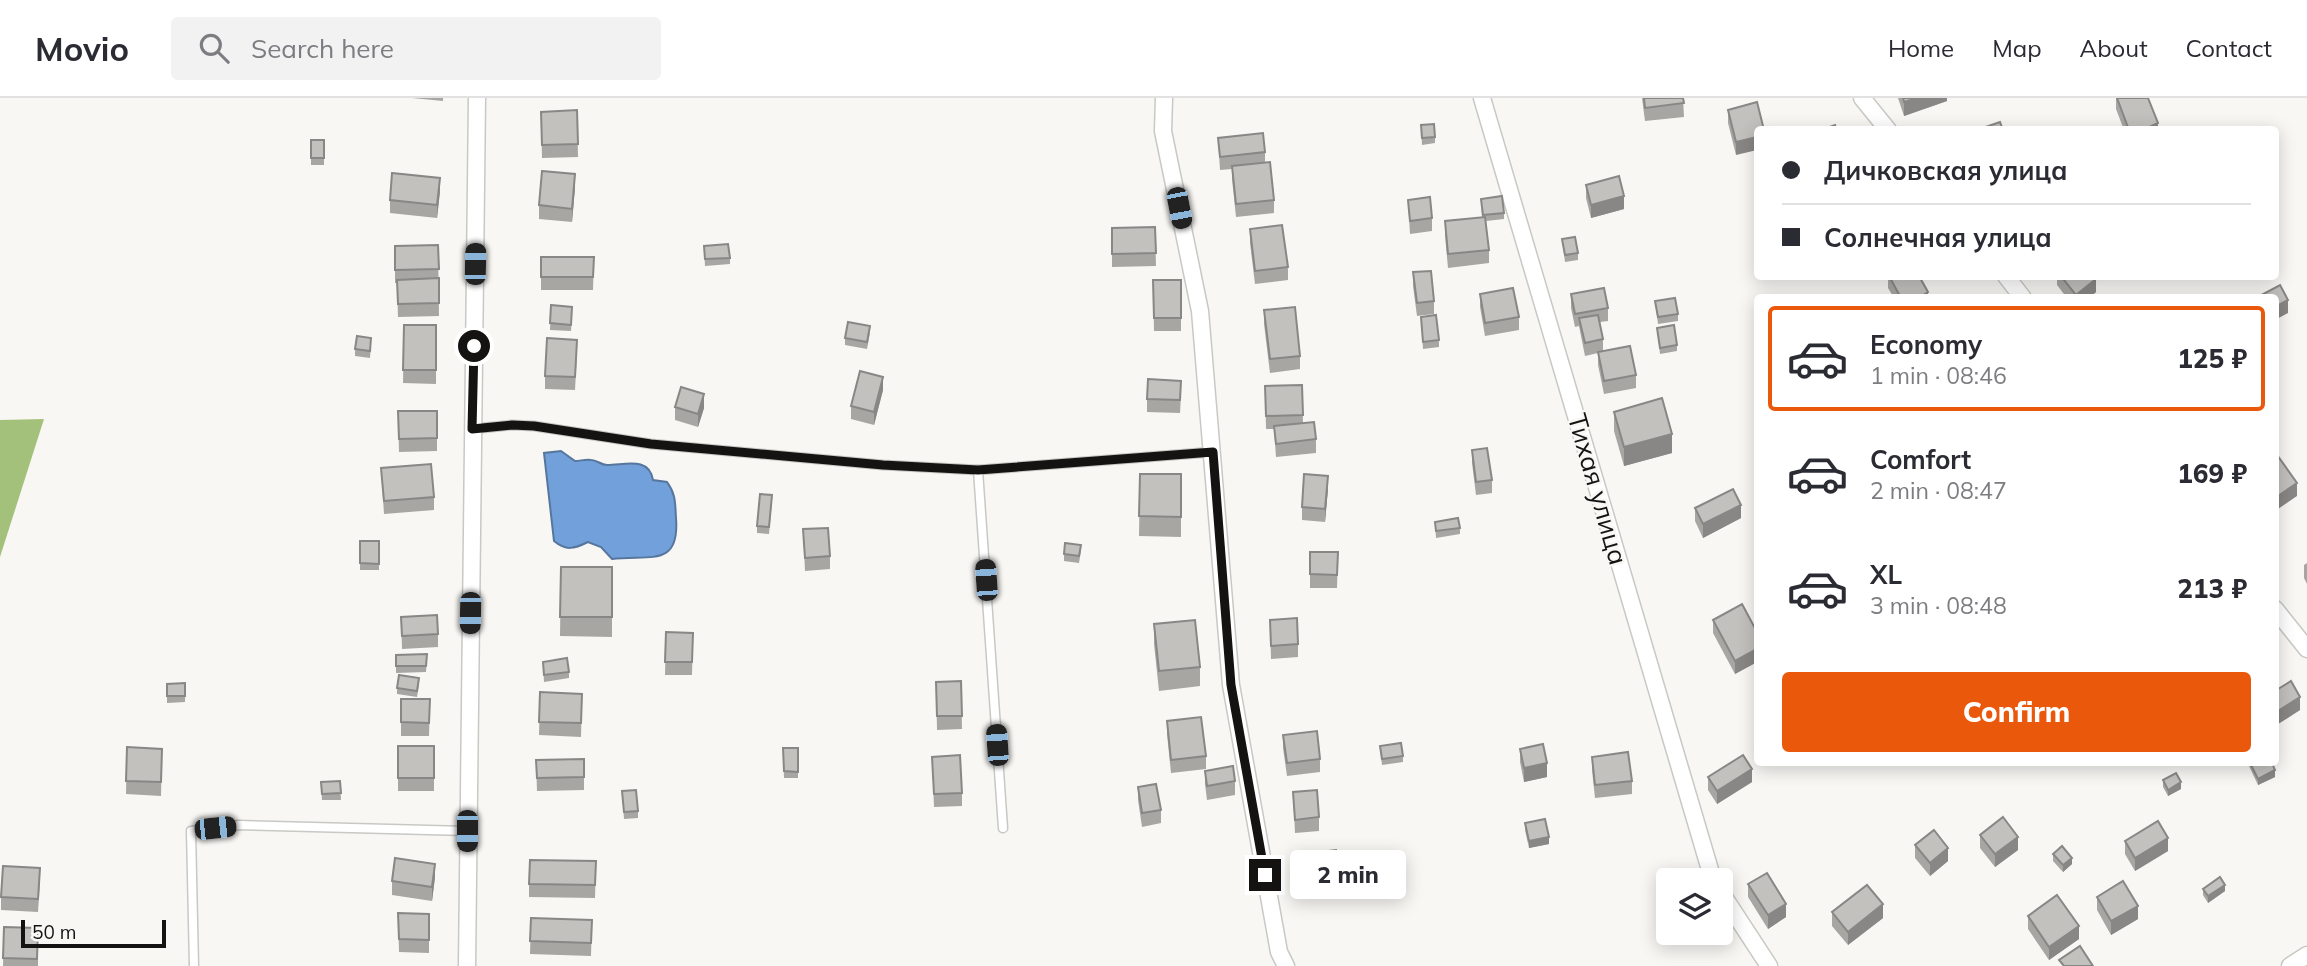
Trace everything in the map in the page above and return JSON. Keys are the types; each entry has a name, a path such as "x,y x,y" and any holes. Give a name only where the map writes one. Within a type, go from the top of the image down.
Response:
{"street":[{"path":"467,966 477,98"},
{"path":"1164,98 1163,131 1200,311 1231,685 1279,952 1286,966"},
{"name":"Тихая улица","path":"1482,98 1709,868"},
{"path":"1862,98 1885,126"},
{"path":"2009,280 2020,294"},
{"path":"2279,614 2307,649"},
{"path":"1733,911 1769,966"},
{"path":"2290,966 2307,955"}],"lane":[{"path":"472,429 534,426 651,444 883,465 978,470 1213,452"},
{"path":"978,470 1003,828"},
{"path":"194,966 191,831 239,825 467,831"}],"green space":[{"path":"44,419 0,557 0,420"}],"water":[{"path":"561,451 575,461 641,465 651,472 653,480 667,482 674,495 676,534 673,545 667,552 659,556 612,559 601,547 588,542 570,548 554,541 544,453"}],"building":[{"path":"1644,98 1683,98 1684,103 1645,108"},
{"path":"2117,98 2148,98 2158,123 2152,126 2128,126"},
{"path":"1757,102 1763,126 1754,126 1754,138 1736,142 1728,110"},
{"path":"577,110 578,144 542,145 541,112"},
{"path":"1434,124 1435,137 1422,138 1421,125"},
{"path":"1263,133 1265,152 1220,157 1218,138"},
{"path":"311,140 324,140 324,158 311,158"},
{"path":"1270,162 1274,200 1236,204 1232,166"},
{"path":"542,171 575,174 572,209 539,205"},
{"path":"392,173 440,178 437,205 390,200"},
{"path":"1619,176 1624,196 1591,205 1586,185"},
{"path":"1502,196 1504,213 1483,215 1481,199"},
{"path":"1430,197 1432,218 1410,221 1408,200"},
{"path":"1485,217 1489,250 1448,254 1445,221"},
{"path":"1282,225 1288,267 1255,271 1250,229"},
{"path":"1155,227 1156,253 1112,254 1112,228"},
{"path":"1575,237 1578,253 1565,255 1562,239"},
{"path":"728,244 730,258 705,259 704,246"},
{"path":"438,245 439,269 395,270 395,246"},
{"path":"541,257 594,257 593,277 541,277"},
{"path":"1431,271 1434,301 1417,303 1413,272"},
{"path":"439,278 439,303 398,304 397,280"},
{"path":"1153,280 1181,280 1181,318 1154,318"},
{"path":"1891,280 1921,280 1928,292 1925,294 1899,294"},
{"path":"2064,280 2095,280 2077,294"},
{"path":"2280,285 2288,300 2279,305 2279,294 2263,294"},
{"path":"1513,288 1519,317 1485,323 1480,294"},
{"path":"1604,288 1608,308 1575,314 1571,294"},
{"path":"1675,298 1678,314 1658,317 1655,301"},
{"path":"551,305 572,307 571,325 550,323"},
{"path":"1295,307 1300,356 1270,359 1264,310"},
{"path":"1436,315 1439,340 1423,342 1421,317"},
{"path":"1598,315 1603,339 1585,343 1579,318"},
{"path":"848,322 870,326 867,342 845,338"},
{"path":"404,325 436,325 436,370 403,370"},
{"path":"1674,325 1677,345 1660,348 1657,328"},
{"path":"357,336 371,338 370,351 355,349"},
{"path":"547,338 577,340 575,377 545,376"},
{"path":"1630,346 1636,375 1604,381 1598,352"},
{"path":"860,371 883,377 874,412 851,406"},
{"path":"1148,379 1181,381 1180,400 1147,399"},
{"path":"1302,385 1303,415 1266,416 1265,386"},
{"path":"681,387 704,394 698,414 675,407"},
{"path":"1662,398 1672,434 1624,447 1614,412"},
{"path":"398,411 437,411 437,438 399,439"},
{"path":"1314,422 1316,439 1276,444 1274,426"},
{"path":"1487,448 1492,480 1476,482 1472,450"},
{"path":"2279,458 2297,483 2279,495"},
{"path":"431,464 434,497 384,501 381,468"},
{"path":"1140,474 1181,474 1181,517 1139,516"},
{"path":"1304,474 1328,476 1325,509 1302,507"},
{"path":"1733,489 1741,505 1703,524 1695,508"},
{"path":"760,494 772,495 769,527 757,526"},
{"path":"1458,518 1460,528 1436,531 1435,522"},
{"path":"828,528 830,556 805,558 803,529"},
{"path":"360,541 379,541 379,564 360,563"},
{"path":"1065,543 1081,545 1079,556 1064,554"},
{"path":"1310,552 1338,552 1337,575 1310,574"},
{"path":"561,567 612,567 612,617 560,617"},
{"path":"1742,604 1754,626 1754,651 1735,661 1713,620"},
{"path":"437,615 438,634 402,636 401,617"},
{"path":"1297,618 1298,644 1271,646 1270,620"},
{"path":"1195,620 1200,667 1159,671 1154,624"},
{"path":"666,632 693,633 692,662 665,662"},
{"path":"427,654 426,666 396,666 396,655"},
{"path":"567,658 569,672 544,675 543,662"},
{"path":"399,675 419,678 417,691 397,688"},
{"path":"961,681 962,716 937,716 936,682"},
{"path":"2291,681 2300,697 2279,710 2279,688"},
{"path":"185,683 185,696 167,696 167,684"},
{"path":"540,692 582,694 581,723 539,722"},
{"path":"401,699 430,699 429,723 401,722"},
{"path":"1201,717 1206,756 1171,760 1167,721"},
{"path":"1317,731 1320,759 1287,763 1283,735"},
{"path":"1401,743 1403,756 1382,759 1380,746"},
{"path":"1543,744 1547,763 1524,768 1520,749"},
{"path":"398,746 434,746 434,778 398,778"},
{"path":"127,747 162,749 161,782 126,781"},
{"path":"783,748 798,748 798,772 784,771"},
{"path":"1628,752 1632,781 1595,785 1592,757"},
{"path":"960,755 962,793 934,794 932,757"},
{"path":"1743,755 1752,769 1717,791 1708,777"},
{"path":"584,759 584,777 537,778 536,760"},
{"path":"1233,766 1235,781 1207,786 1205,771"},
{"path":"2252,766 2273,766 2275,770 2258,779"},
{"path":"2176,773 2181,782 2168,790 2163,780"},
{"path":"340,781 341,793 322,794 321,782"},
{"path":"1156,784 1161,810 1142,813 1138,787"},
{"path":"636,790 638,811 624,812 622,791"},
{"path":"1317,790 1319,817 1295,820 1293,792"},
{"path":"2003,817 2018,837 1995,854 1980,835"},
{"path":"1545,819 1549,837 1529,841 1525,823"},
{"path":"2158,821 2168,838 2135,858 2125,841"},
{"path":"1934,830 1948,848 1930,863 1915,845"},
{"path":"2062,846 2072,858 2063,865 2053,854"},
{"path":"1336,850 1339,883 1314,886 1311,853"},
{"path":"395,858 435,864 432,887 392,881"},
{"path":"530,860 596,861 595,885 529,884"},
{"path":"3,866 40,868 38,899 1,897"},
{"path":"1767,873 1786,904 1768,915 1748,884"},
{"path":"2220,877 2225,885 2208,896 2203,889"},
{"path":"2123,881 2138,906 2111,921 2097,897"},
{"path":"1867,885 1883,904 1848,932 1832,912"},
{"path":"2057,895 2079,926 2049,947 2028,916"},
{"path":"398,913 429,914 429,940 399,939"},
{"path":"531,918 592,920 591,943 530,941"},
{"path":"4,927 38,928 37,959 3,958"},
{"path":"2080,946 2093,966 2064,966 2059,960"}],"route":[{"path":"474,346 472,429 534,426 651,444 883,465 978,470 1213,452 1231,685 1265,875"}]}
